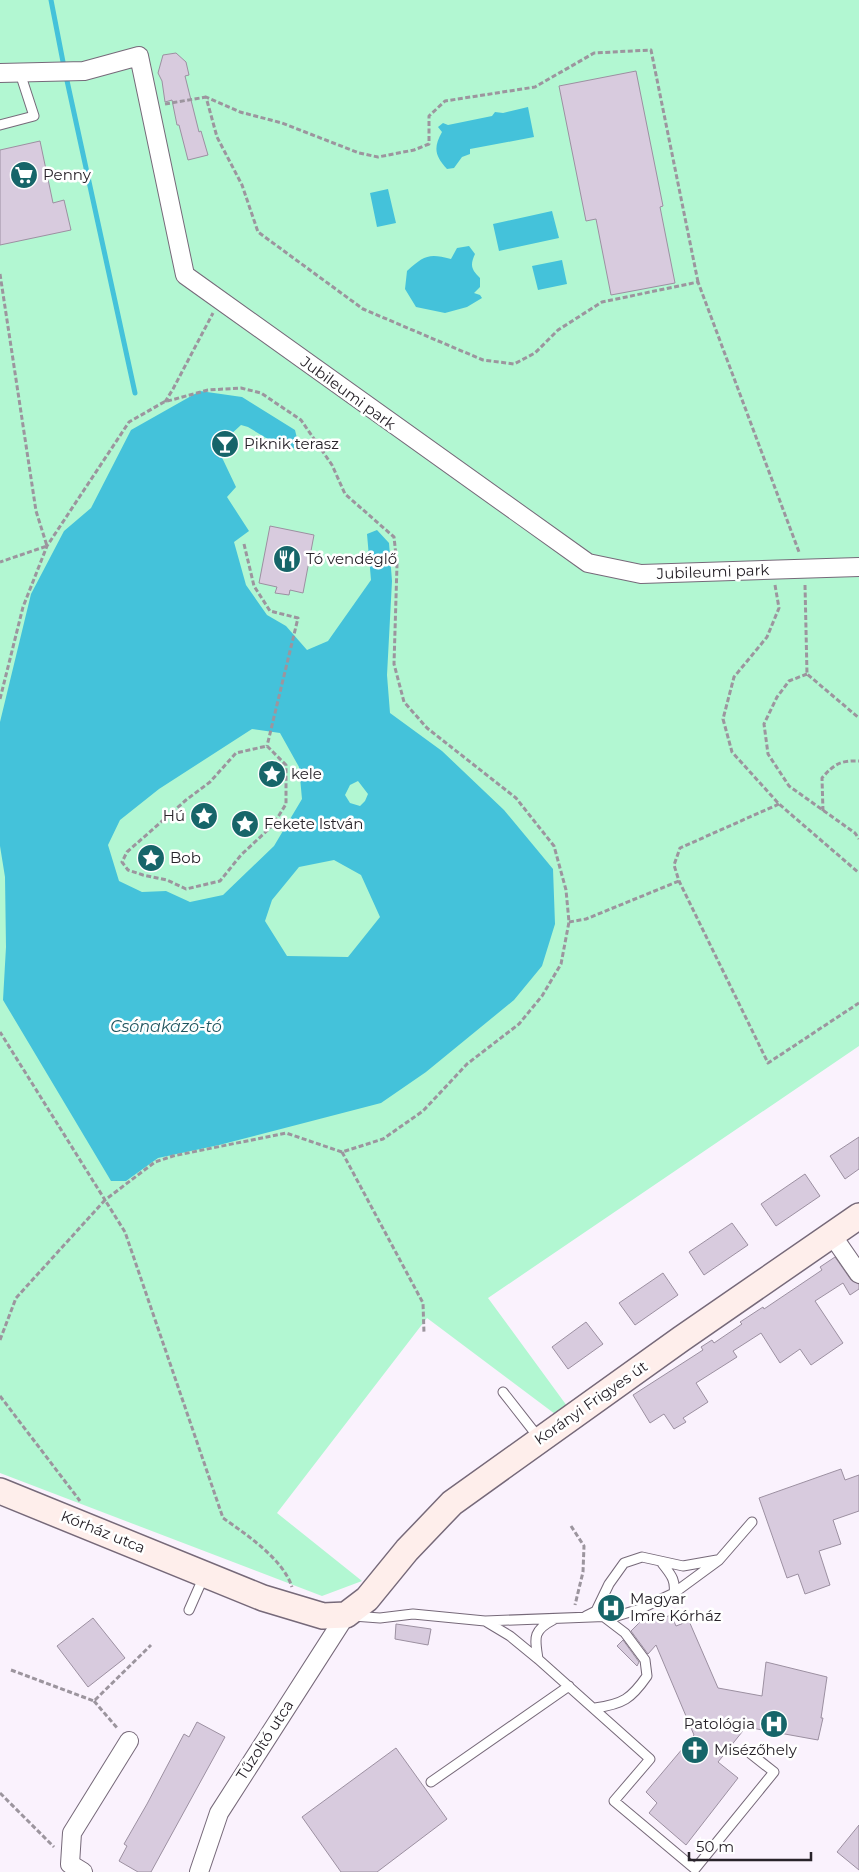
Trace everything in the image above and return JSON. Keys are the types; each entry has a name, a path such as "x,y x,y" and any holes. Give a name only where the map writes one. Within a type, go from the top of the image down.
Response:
{"main road":[{"name":"Korányi Frigyes út","path":"346,1615 367,1599 381,1575 452,1503 540,1439 859,1216"},
{"name":"Kórház utca","path":"0,1491 103,1531 262,1598 322,1616 346,1615"}],"street":[{"name":"Jubileumi park","path":"0,73 84,71 139,56 185,275 588,563 641,574 859,567"},
{"path":"832,1235 859,1274"},
{"name":"Tűzoltó utca","path":"199,1872 218,1813 346,1615"},
{"path":"77,1868 72,1833 129,1741"}],"lane":[{"path":"0,125 34,116 20,73"},
{"path":"503,1392 540,1439"},
{"path":"346,1615 380,1618 413,1614 485,1621 617,1616 640,1609 674,1593 719,1560 752,1522"},
{"path":"583,1618 596,1611 609,1584 624,1563 642,1557 662,1563 683,1566 719,1560"},
{"path":"662,1563 675,1584 674,1593"},
{"path":"189,1610 205,1574"},
{"path":"595,1708 612,1706 634,1694 647,1676 645,1660 624,1633 604,1617"},
{"path":"538,1659 535,1638 542,1626 555,1618"},
{"path":"485,1621 510,1636 538,1659 650,1759 614,1801 695,1869 774,1772 751,1754"},
{"path":"431,1782 569,1686"}],"path":[{"path":"150,107 206,97 240,112 282,123 359,153 378,157 414,150 429,144 429,116 445,101 535,86 594,53 652,50 698,282 805,569 807,674 859,718"},
{"path":"206,97 217,137 242,184 258,232 363,309 483,360 514,364 534,353 558,330 602,302 698,282"},
{"path":"0,274 36,511 47,546"},
{"path":"164,402 173,389 220,300"},
{"path":"0,699 23,607 47,546 129,422 164,402 208,390 241,388 261,393 301,420 332,465 346,494 394,537 397,565 394,664 404,702 427,728 516,798 554,846 566,890 570,922 561,964 542,996 519,1024 467,1064 423,1111 384,1139 342,1152 286,1133 173,1156 155,1162 105,1200 16,1298 0,1340"},
{"path":"244,544 254,586 270,611 298,618 267,746"},
{"path":"0,562 47,546"},
{"path":"772,570 779,608 767,636 734,677 724,719 732,752 779,804 859,873"},
{"path":"807,674 788,681 776,697 764,724 768,754 789,786 855,833 859,839"},
{"path":"267,746 286,765 286,804 273,825 241,855 220,881 186,889 167,880 128,870 122,862 127,852 186,800 210,782 236,753 267,746"},
{"path":"823,812 822,778 833,766 851,760 859,761"},
{"path":"779,804 680,848 674,866 679,882 768,1063 859,1003"},
{"path":"570,922 586,919 679,882"},
{"path":"0,1032 125,1232 223,1518 254,1540 288,1575 300,1609"},
{"path":"342,1152 423,1303 424,1333"},
{"path":"0,1396 85,1508"},
{"path":"570,1526 584,1546 582,1572 572,1618"},
{"path":"94,1701 151,1645"},
{"path":"10,1670 94,1701 129,1741"},
{"path":"0,1793 77,1868"}],"green space":[{"path":"0,0 859,0 859,1046 488,1298 567,1406 555,1414 427,1318 277,1513 362,1581 322,1596 0,1473"}],"water":[{"path":"528,107 534,137 470,149 470,154 462,157 454,168 447,169 440,160 436,147 442,132 438,127 443,123 448,125 492,116 495,112 503,113"},
{"path":"388,189 396,223 377,227 370,193"},
{"path":"552,211 559,238 499,251 493,224"},
{"path":"469,246 475,254 472,267 480,278 480,287 474,293 482,298 467,307 445,313 416,307 405,289 407,271 422,259 437,256 451,259 457,248"},
{"path":"562,260 567,284 538,290 532,266"},
{"name":"Csónakázó-tó","path":"200,391 242,397 295,430 299,447 286,450 248,427 241,425 217,447 236,487 227,497 249,531 234,542 246,585 267,615 286,626 307,650 328,641 371,580 367,534 377,530 389,543 392,581 387,675 390,713 442,751 504,810 553,869 555,924 542,966 514,1000 426,1072 381,1103 219,1145 158,1158 126,1181 111,1181 3,1000 6,947 5,877 0,846 0,722 31,594 64,531 91,508 131,430","holes":["252,729 280,733 299,767 302,799 274,846 223,895 190,902 166,891 142,892 119,881 108,845 120,820 159,789","358,781 368,794 360,806 350,803 345,795 350,785","334,860 361,875 380,917 348,957 287,956 265,921 272,900 299,867"]}],"building":[{"path":"176,53 186,62 189,75 185,76 199,132 201,131 208,155 188,160 179,125 177,125 172,100 165,102 162,81 158,73 163,55"},
{"path":"636,71 663,206 660,207 675,283 611,295 596,219 586,221 559,86"},
{"name":"Penny","path":"40,141 53,203 64,200 71,230 0,245 0,150"},
{"name":"Tó vendéglő","path":"270,526 314,535 303,593 290,590 289,595 275,593 277,587 259,583"},
{"path":"859,1137 859,1169 845,1179 830,1156"},
{"path":"805,1174 820,1196 776,1226 761,1204"},
{"path":"732,1223 748,1245 704,1275 689,1252"},
{"path":"835,1257 851,1280 859,1284 859,1289 850,1295 843,1283 815,1301 843,1343 811,1365 800,1349 780,1363 761,1333 733,1351 737,1357 696,1383 708,1402 683,1418 686,1422 674,1429 664,1414 650,1423 633,1395 703,1350 701,1347 712,1340 714,1343 742,1324 740,1322 763,1307 764,1309 822,1270 820,1267"},
{"path":"663,1273 678,1295 635,1325 619,1303"},
{"path":"586,1322 603,1344 568,1369 552,1347"},
{"path":"841,1469 845,1480 859,1475 859,1511 833,1520 841,1544 819,1551 830,1585 805,1594 798,1574 787,1578 759,1498"},
{"path":"659,1612 663,1618 671,1615 676,1626 689,1621 718,1688 762,1696 766,1662 827,1677 821,1718 823,1718 818,1740 746,1727 718,1762 738,1778 686,1845 649,1813 657,1803 646,1792 694,1735 656,1645 648,1654 631,1631 644,1618"},
{"path":"93,1618 125,1658 88,1687 57,1646"},
{"path":"396,1624 431,1629 428,1645 395,1639"},
{"path":"623,1640 639,1662 637,1666 617,1646"},
{"path":"197,1722 225,1737 151,1872 138,1872 119,1861 127,1846 124,1844 184,1734 189,1737"},
{"path":"396,1748 447,1819 377,1872 341,1872 302,1817"},
{"path":"859,1825 859,1870 837,1852"}],"waterway":[{"path":"51,0 64,67"},
{"path":"66,76 135,393"}],"place":[{"name":"Penny","path":"24,175"},
{"name":"Piknik terasz","path":"225,444"},
{"name":"Tó vendéglő","path":"287,559"},
{"name":"kele","path":"272,774"},
{"name":"Hú","path":"204,816"},
{"name":"Fekete István","path":"245,824"},
{"name":"Bob","path":"151,858"},
{"name":"Magyar Imre Kórház","path":"611,1608"},
{"name":"Patológia","path":"774,1724"},
{"name":"Misézőhely","path":"695,1750"}]}
